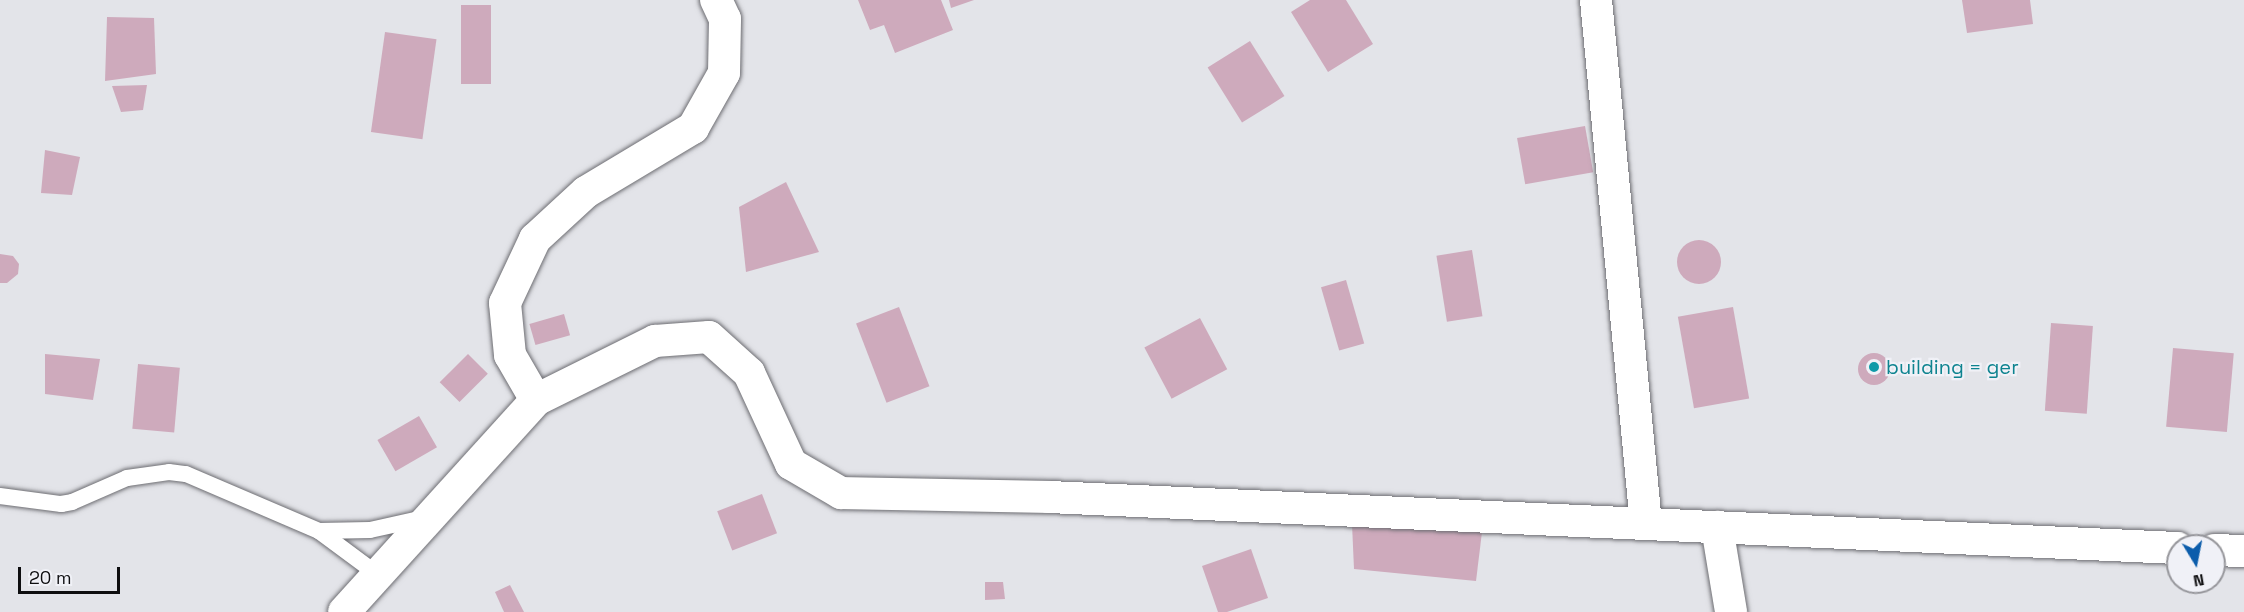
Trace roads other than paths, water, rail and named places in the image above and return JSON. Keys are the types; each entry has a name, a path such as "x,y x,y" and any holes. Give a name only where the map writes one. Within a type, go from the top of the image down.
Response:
{"street":[{"path":"537,400 510,355 505,303 535,239 586,192 693,128 724,73 725,19 716,0"},
{"path":"1596,0 1646,524"},
{"path":"344,612 427,518 537,400 655,341 709,337 749,373 791,465 841,493 1061,498 2166,547"},
{"path":"1717,527 1731,612"},
{"path":"2226,550 2244,551"}],"lane":[{"path":"0,495 61,504 72,502 127,478 169,472 186,474 319,531 377,574"},
{"path":"319,531 370,530 427,518"}],"place":[{"name":"building = ger","path":"1874,367"}]}
